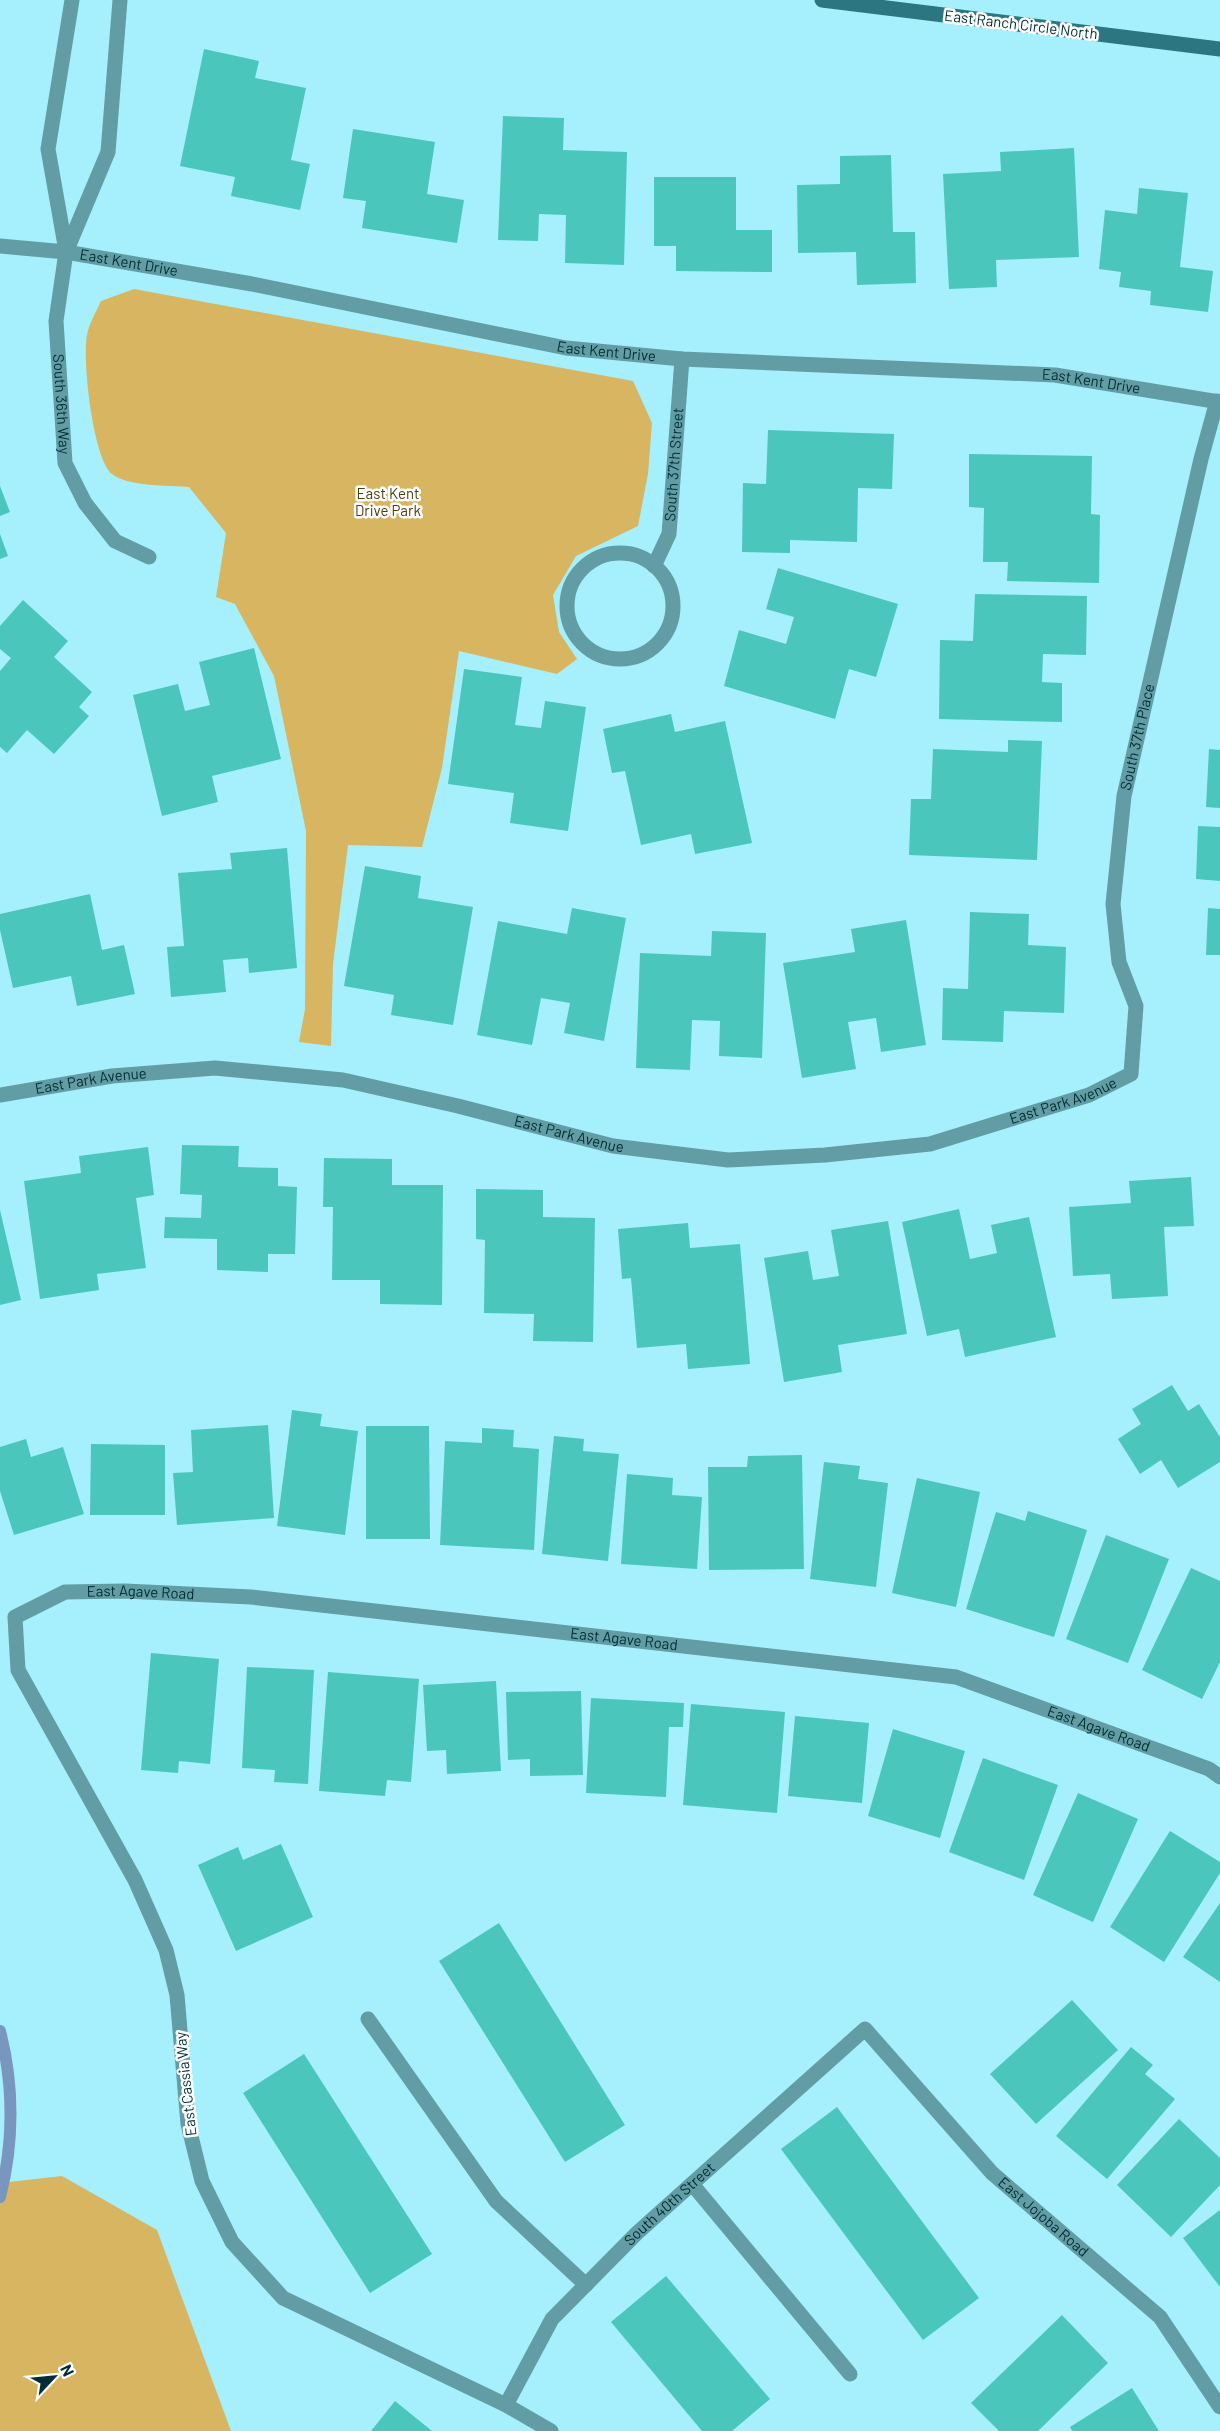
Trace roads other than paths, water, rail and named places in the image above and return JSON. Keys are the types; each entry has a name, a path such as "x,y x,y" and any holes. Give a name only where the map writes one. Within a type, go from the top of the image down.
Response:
{"street":[{"name":"South 36th Way","path":"66,252 48,149 72,0"},
{"name":"South 36th Way","path":"120,0 108,152 66,252 56,321 65,463 86,503 115,541 149,557"},
{"name":"East Ranch Circle North","path":"822,0 1220,50"},
{"name":"East Kent Drive","path":"0,246 66,252 252,284 566,348 682,359 1054,375 1218,402"},
{"name":"South 37th Street","path":"654,566 669,534 682,359"},
{"name":"South 37th Place","path":"1131,1074 1136,1006 1119,962 1113,904 1124,796 1201,459 1218,402"},
{"path":"615,553 632,554 654,566 669,586 673,604 670,622 662,638 649,650 632,658 614,659 597,654 582,643 572,629 567,613 568,596 574,580 584,566 598,557 615,553"},
{"name":"East Park Avenue","path":"0,1095 112,1076 215,1068 343,1080 458,1106 613,1146 728,1160 825,1155 930,1144 1089,1095 1131,1074"},
{"name":"East Agave Road","path":"15,1617 65,1592 125,1591 251,1597 956,1677 1209,1769 1220,1777"},
{"name":"East Cassia Way","path":"15,1617 18,1670 135,1880 166,1950 177,1995 188,2124 202,2181 232,2242 283,2298 506,2405 551,2431"},
{"path":"368,2019 496,2201 586,2285"},
{"name":"South 40th Street","path":"506,2405 552,2319 637,2233 865,2029"},
{"name":"East Jojoba Road","path":"865,2029 992,2173 1160,2317 1220,2407"},
{"path":"692,2184 850,2374"}],"waterway":[{"path":"0,2031 10,2093 8,2156 0,2197"}],"park label":[{"name":"East Kent Drive Park","path":"388,502"}]}
